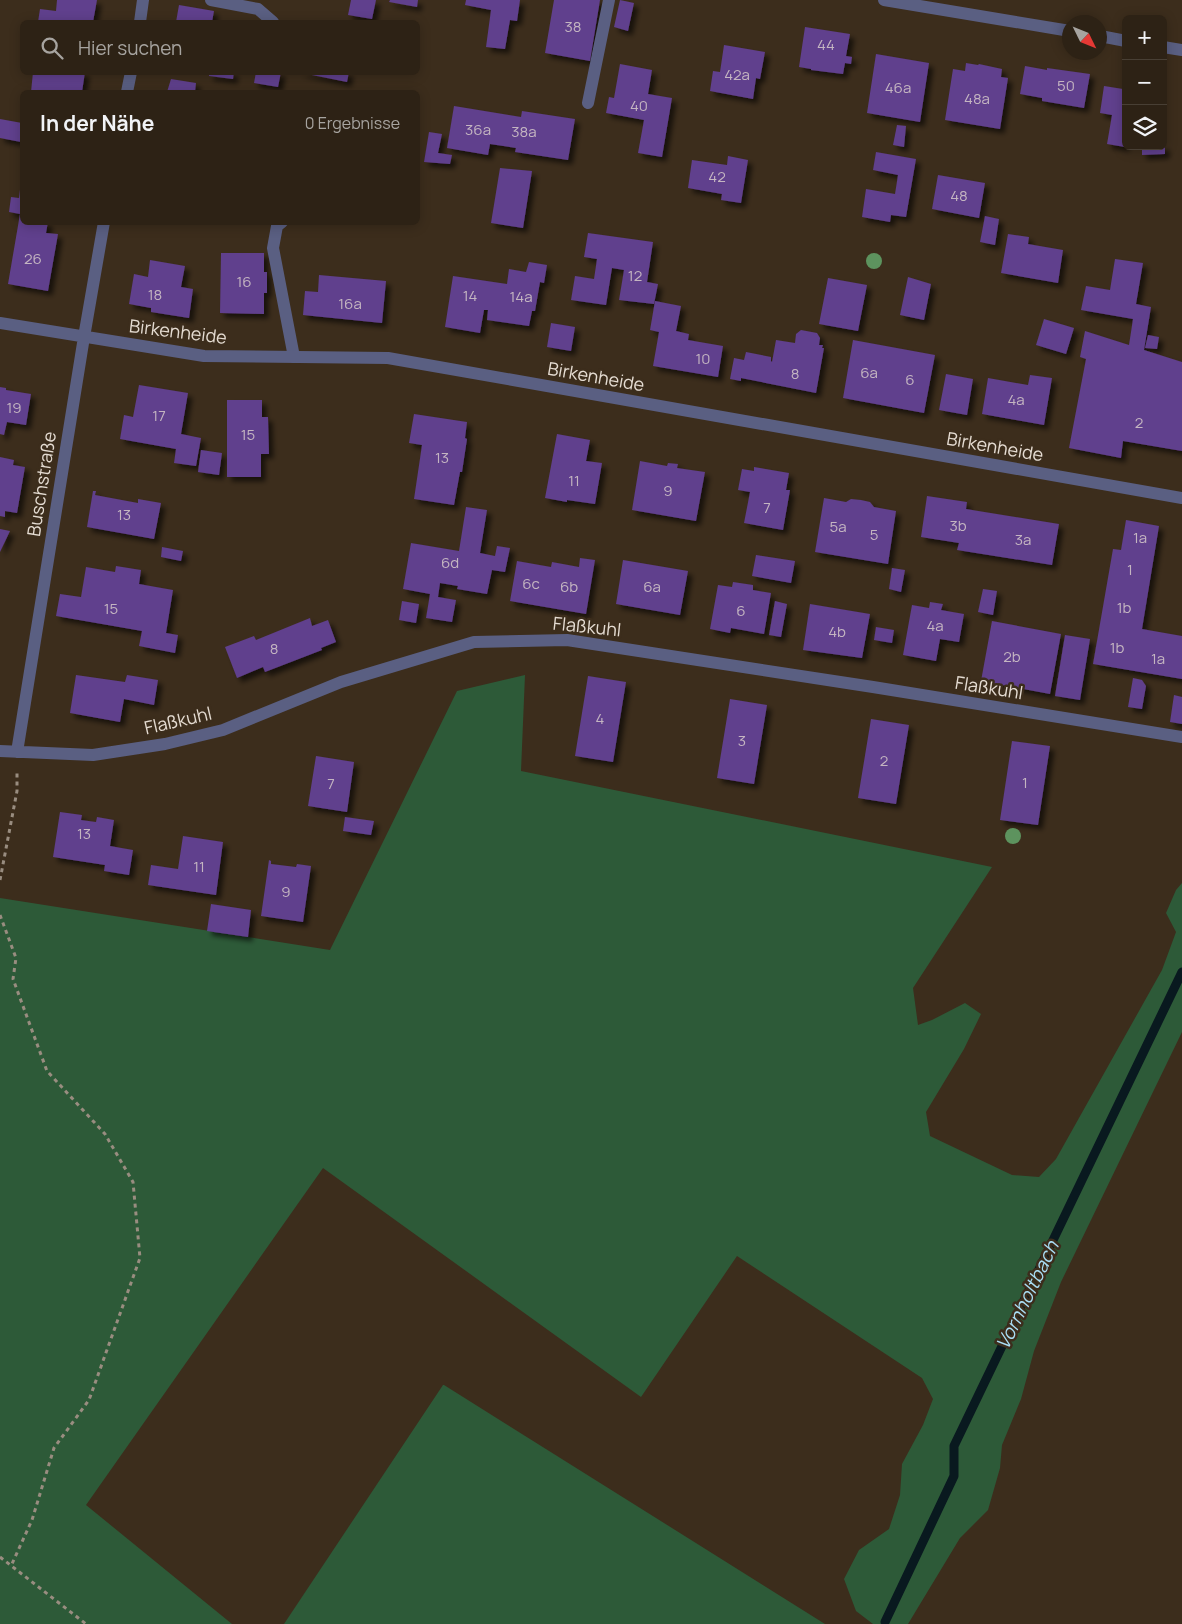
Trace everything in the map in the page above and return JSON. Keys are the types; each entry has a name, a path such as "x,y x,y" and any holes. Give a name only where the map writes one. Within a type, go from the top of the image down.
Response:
{"street":[{"path":"140,20 144,0"},
{"path":"211,0 258,9 271,20"},
{"path":"588,104 609,0"},
{"path":"884,0 1062,30"},
{"path":"1107,37 1122,40"},
{"path":"1167,48 1182,50"},
{"path":"127,90 130,75"},
{"name":"Buschstraße","path":"17,752 103,225"},
{"path":"278,225 273,248 294,357"},
{"name":"Birkenheide","path":"0,323 204,356 388,358 1182,498"},
{"name":"Flaßkuhl","path":"0,751 93,755 165,744 223,730 341,682 474,642 567,640 853,684 1182,738"}],"path":[{"path":"0,880 17,791 17,752"},
{"path":"0,915 16,958 13,979 47,1071 105,1134 133,1182 140,1258 89,1400 54,1448 32,1520 11,1566"},
{"path":"0,1556 86,1624"}],"green space":[{"path":"525,675 521,771 992,867 913,988 918,1025 965,1003 981,1014 964,1049 926,1112 930,1136 1012,1175 1039,1177 1056,1159 1162,970 1176,932 1166,913 1176,890 1182,883 1182,1032 1061,1282 1034,1351 1021,1399 1002,1445 1000,1468 988,1510 960,1538 908,1624 873,1624 856,1611 844,1579 859,1550 889,1529 900,1495 902,1464 923,1425 933,1399 922,1378 737,1256 641,1397 323,1168 86,1505 232,1624 0,1624 0,898 330,950 457,691"},
{"path":"444,1385 825,1624 284,1624"}],"building":[{"path":"57,0 97,0 93,20 38,20 40,9 56,11"},
{"path":"351,0 376,0 372,19 348,15"},
{"path":"390,0 418,0 417,7 389,2"},
{"path":"466,0 520,0 517,21 510,20 505,49 486,47 491,10 465,5"},
{"path":"554,0 600,0 590,61 545,53"},
{"path":"620,0 634,3 628,31 614,27"},
{"path":"179,5 214,11 212,20 176,20"},
{"path":"805,27 850,34 846,56 852,57 851,64 845,63 843,74 799,67"},
{"path":"724,45 765,52 760,79 756,78 753,99 710,91 713,71 720,72"},
{"path":"876,54 929,63 920,122 867,113"},
{"path":"966,63 1002,69 1001,77 1008,78 1000,129 945,120 953,69 965,71"},
{"path":"620,64 652,70 648,94 672,98 662,157 638,153 644,120 606,113 609,97 614,98"},
{"path":"1025,66 1090,74 1084,108 1042,101 1042,98 1020,94"},
{"path":"33,75 85,75 82,90 31,90"},
{"path":"209,75 234,75 233,79"},
{"path":"255,75 280,75 278,87 254,83"},
{"path":"312,75 348,75 347,82"},
{"path":"171,79 196,83 195,90 168,90"},
{"path":"1104,86 1122,89 1122,146 1107,144 1112,115 1100,113"},
{"path":"454,106 521,117 522,111 575,119 568,160 515,152 516,148 490,144 488,155 447,148"},
{"path":"0,119 20,123 20,142 0,138"},
{"path":"897,125 906,126 904,147 893,145"},
{"path":"429,132 442,134 438,153 452,155 450,164 424,162"},
{"path":"1142,150 1165,150 1165,154 1142,155"},
{"path":"876,152 916,159 906,217 891,215 890,222 862,217 866,189 895,194 898,175 873,170"},
{"path":"728,156 748,160 741,203 721,200 722,194 688,188 692,160 727,165"},
{"path":"500,168 532,171 523,228 491,223"},
{"path":"938,175 985,183 979,218 932,209"},
{"path":"20,190 20,214 9,212 11,197 19,198"},
{"path":"20,214 20,225 47,225 46,233 58,234 48,291 8,284"},
{"path":"985,216 999,219 995,245 980,242"},
{"path":"588,233 653,242 647,282 658,284 654,304 619,300 624,270 612,268 606,305 571,300 575,276 594,279 597,259 584,257"},
{"path":"1008,234 1029,237 1028,244 1063,250 1058,283 1001,273"},
{"path":"221,253 264,253 264,272 267,272 267,293 264,293 264,314 220,313"},
{"path":"1115,259 1143,263 1136,304 1151,307 1144,350 1182,362 1182,451 1123,441 1121,458 1069,448 1086,359 1080,357 1085,331 1129,345 1133,319 1081,310 1086,286 1110,290"},
{"path":"150,260 185,266 181,287 193,289 189,318 151,312 151,308 129,304 134,274 148,277"},
{"path":"529,262 547,265 544,283 540,282 535,311 532,311 529,326 487,320 488,310 484,310 480,333 445,327 453,276 507,284 509,269 526,272"},
{"path":"319,275 386,281 382,323 303,315 305,291 318,292"},
{"path":"908,277 931,284 924,320 900,315"},
{"path":"828,278 867,285 858,331 819,324"},
{"path":"655,301 681,306 676,331 689,334 688,340 723,346 718,377 653,366 659,332 650,330"},
{"path":"1044,319 1074,328 1066,354 1036,345"},
{"path":"551,323 575,327 571,351 547,347"},
{"path":"801,330 817,333 820,338 819,345 823,345 822,348 824,348 816,393 741,378 741,381 730,379 734,358 744,360 746,352 771,357 772,362 776,340 795,343 796,334"},
{"path":"1148,335 1159,337 1157,349 1145,348"},
{"path":"853,340 935,355 924,413 843,398"},
{"path":"946,374 973,379 967,415 939,410"},
{"path":"1030,375 1052,378 1044,425 982,414 988,378 1028,385"},
{"path":"139,385 188,393 181,434 201,438 196,466 174,463 176,449 120,439 124,415 133,417"},
{"path":"0,387 6,388 6,390 31,394 26,425 7,422 4,435 0,434"},
{"path":"227,400 262,400 262,417 268,417 269,454 261,454 261,477 227,477"},
{"path":"414,414 467,422 465,438 467,439 462,472 460,472 454,505 414,499 422,445 409,443"},
{"path":"557,434 590,440 586,461 602,463 595,504 545,498"},
{"path":"201,450 222,453 219,475 198,472"},
{"path":"0,457 14,460 13,465 25,467 17,513 5,511 5,517 0,516"},
{"path":"640,461 667,466 668,463 678,464 677,468 705,472 696,521 632,510"},
{"path":"754,467 789,473 786,490 790,490 783,530 744,523 750,492 738,490 742,469 754,471"},
{"path":"93,491 96,491 95,495 138,503 138,499 161,503 154,539 87,527"},
{"path":"927,496 967,502 966,509 1059,524 1052,565 957,550 959,543 921,537"},
{"path":"824,498 846,502 851,499 861,500 870,502 874,507 896,511 888,564 815,552"},
{"path":"466,507 487,510 480,553 495,556 497,546 510,548 505,572 492,570 487,594 457,589 458,586 440,583 438,597 456,600 452,622 426,618 430,594 403,589 411,543 459,551"},
{"path":"1126,520 1159,526 1142,629 1182,636 1182,679 1093,664 1113,549 1121,550"},
{"path":"0,529 10,531 0,552"},
{"path":"162,547 183,551 181,561 161,557"},
{"path":"756,555 795,561 791,583 752,576"},
{"path":"580,558 595,560 586,614 510,601 517,561 551,567 552,562 579,567"},
{"path":"623,560 688,571 680,615 616,604"},
{"path":"116,566 141,570 139,584 173,590 166,633 178,635 175,653 139,646 142,631 56,616 60,594 81,597 86,567 115,572"},
{"path":"892,568 905,570 901,592 889,589"},
{"path":"733,582 753,585 753,590 771,593 764,634 731,628 730,633 710,629 718,585 732,587"},
{"path":"983,589 997,591 993,615 978,612"},
{"path":"402,601 419,604 416,623 399,620"},
{"path":"775,601 787,604 781,637 769,635"},
{"path":"930,602 943,604 941,610 964,614 959,642 940,639 936,661 903,655 912,605 929,608"},
{"path":"810,604 870,614 862,658 803,650"},
{"path":"310,618 312,626 328,620 336,642 321,648 322,650 265,672 263,667 237,678 225,647 254,636 256,640"},
{"path":"992,621 1061,634 1050,694 981,681"},
{"path":"876,627 894,630 892,643 874,640"},
{"path":"1065,635 1090,639 1080,700 1055,696"},
{"path":"76,675 125,682 127,675 158,680 154,705 124,699 120,722 70,713"},
{"path":"588,676 626,682 613,762 575,756"},
{"path":"1133,678 1142,680 1146,686 1142,709 1128,707"},
{"path":"1174,695 1182,697 1182,724 1170,722"},
{"path":"730,699 767,705 754,784 717,778"},
{"path":"871,719 909,725 896,804 858,798"},
{"path":"1012,741 1050,746 1038,825 1000,820"},
{"path":"316,756 354,762 347,812 308,806"},
{"path":"60,812 82,815 81,820 96,822 97,817 114,820 110,846 133,850 129,875 104,871 105,865 53,857"},
{"path":"345,817 374,821 371,835 343,831"},
{"path":"183,836 223,842 216,895 148,885 151,865 178,869"},
{"path":"269,860 271,864 296,867 297,864 311,866 303,922 261,916"},
{"path":"211,904 251,910 248,937 207,931"}],"waterway":[{"name":"Vornholtbach","path":"885,1622 954,1476 954,1446 1182,972"}]}
